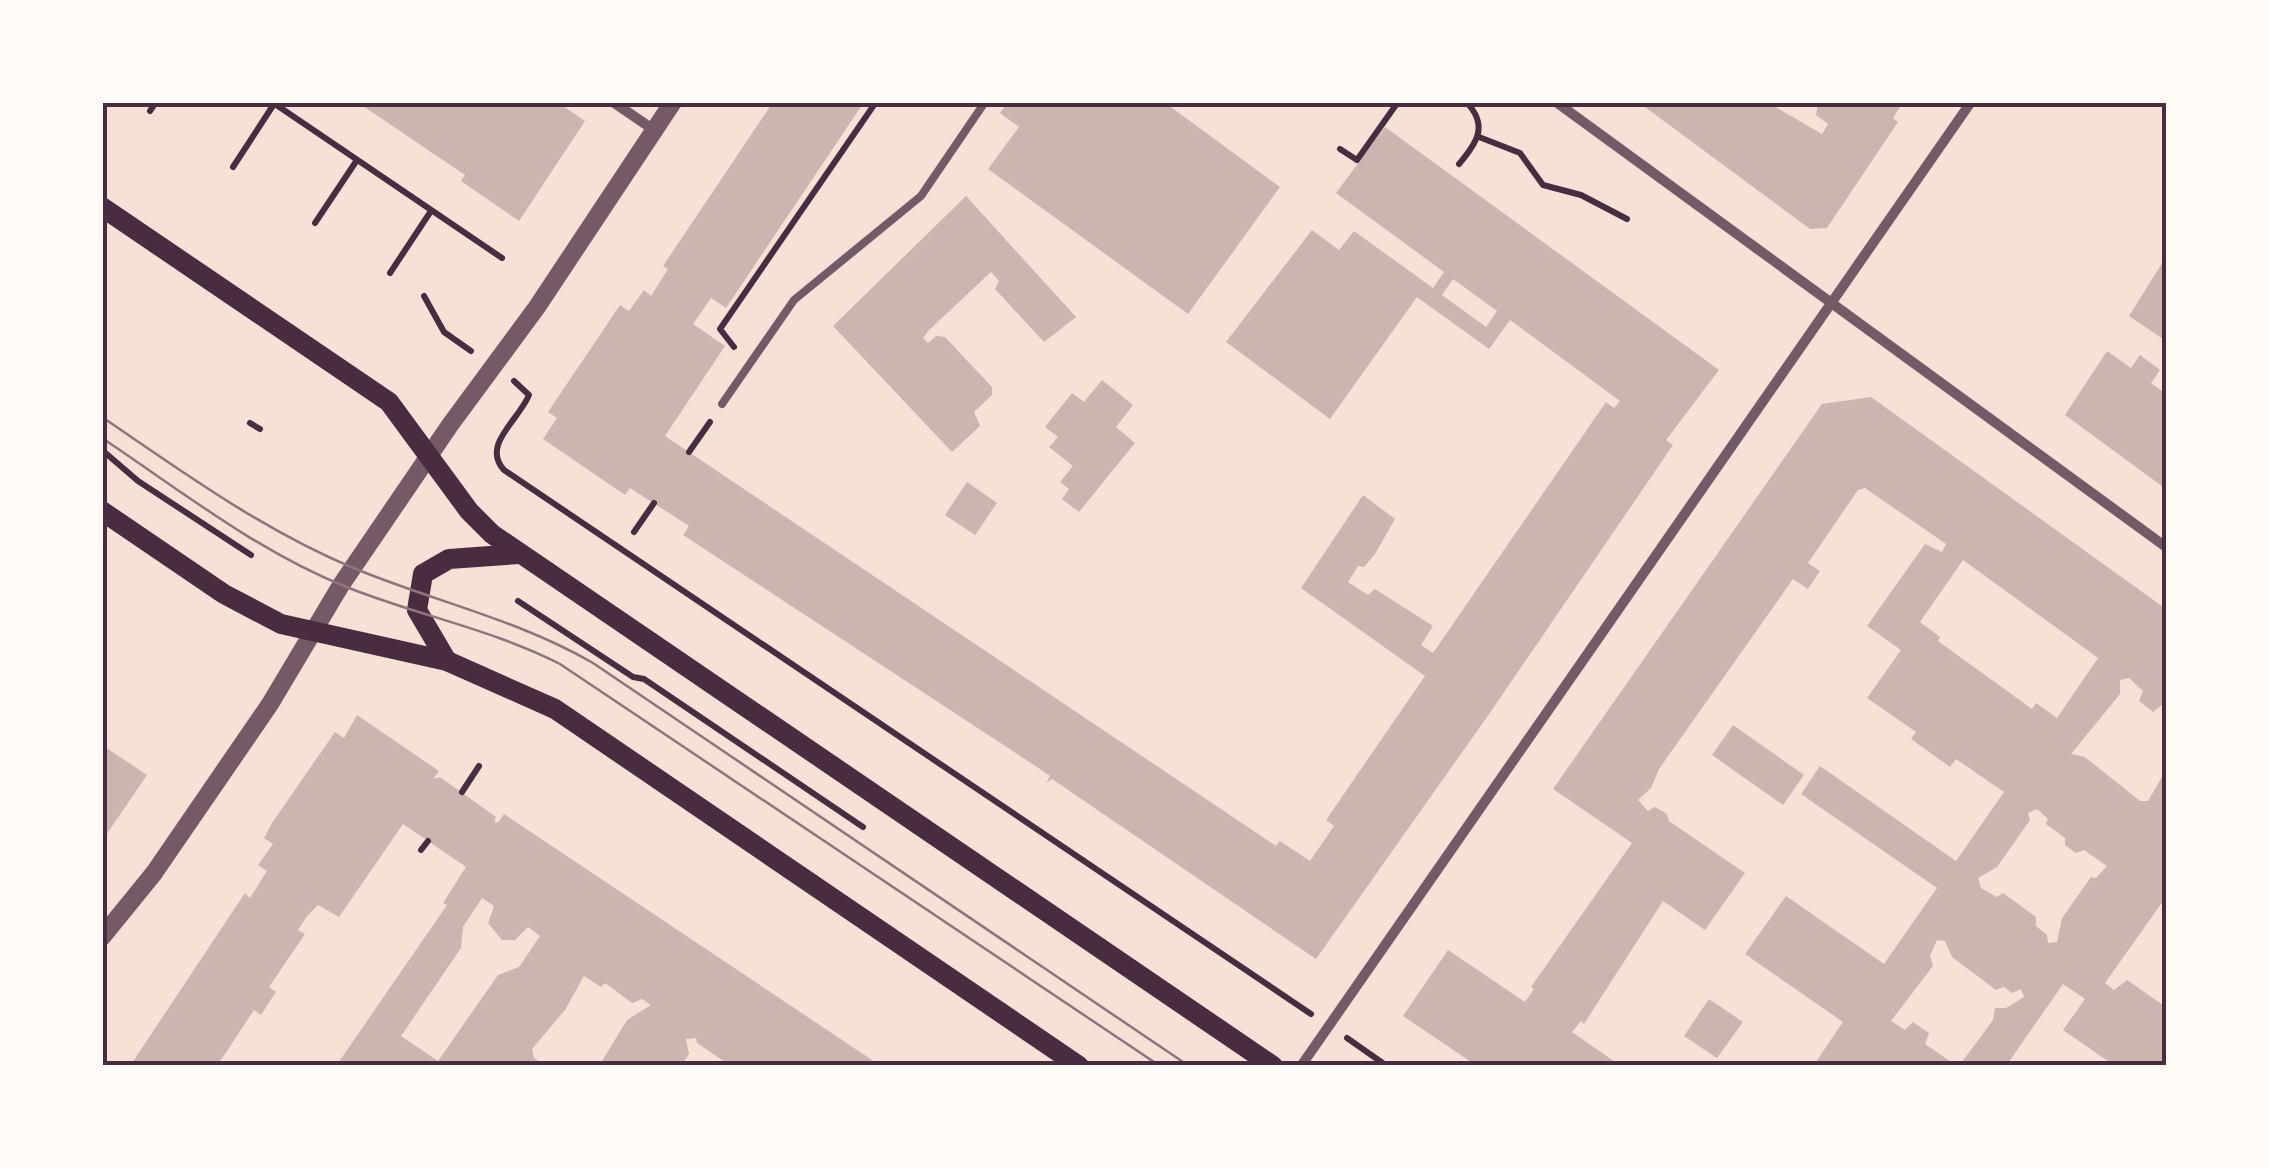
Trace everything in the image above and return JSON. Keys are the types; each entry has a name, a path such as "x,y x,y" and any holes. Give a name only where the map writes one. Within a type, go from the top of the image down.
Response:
{"main road":[{"path":"102,207 389,402 469,510 520,554 1273,1066"},
{"path":"102,511 240,603 314,634 447,661 521,690 1079,1066"},
{"path":"447,661 417,610 423,574 448,559 520,554"}],"street":[{"path":"613,102 654,130"},
{"path":"102,938 154,873 429,456 537,306 673,102"},
{"path":"1556,102 2166,547"},
{"path":"1301,1066 1971,102"}],"lane":[{"path":"722,404 794,300 920,196 986,102"}],"path":[{"path":"150,110 156,102"},
{"path":"726,358 734,346 720,330 876,102"},
{"path":"1340,149 1357,160 1398,102"},
{"path":"1459,164 1479,137 1478,116 1466,102"},
{"path":"233,168 273,103 502,258"},
{"path":"1479,137 1520,153 1543,185 1580,194 1627,219"},
{"path":"315,223 357,160"},
{"path":"390,273 431,211"},
{"path":"424,296 444,332 460,345"},
{"path":"523,387 529,395 526,402 496,448 497,462 504,470 1305,1010"},
{"path":"689,452 722,404"},
{"path":"250,422 260,429"},
{"path":"102,450 138,481 250,556"},
{"path":"634,532 654,503"},
{"path":"518,601 633,676 644,678 863,827"},
{"path":"462,792 479,766"},
{"path":"421,850 428,842"},
{"path":"1354,1042 1386,1066"}],"building":[{"path":"357,102 557,102 585,121 519,221 461,181 465,175"},
{"path":"773,102 864,102 726,308 711,298 693,324 725,346 665,436 1276,846 1280,841 1310,861 1334,826 1326,820 1425,676 1301,588 1363,495 1395,519 1375,554 1364,567 1358,566 1348,582 1368,595 1375,589 1433,626 1421,645 1433,653 1606,402 1614,408 1620,401 1510,320 1489,349 1417,297 1330,419 1226,342 1312,230 1339,250 1354,231 1433,288 1444,272 1336,193 1385,127 1719,370 1666,440 1673,445 1487,717 1316,959 1052,779 1046,783 1050,776 1043,771 683,535 689,526 630,488 625,495 543,439 557,418 548,412 620,305 629,311 644,290 651,296 668,269 663,266","holes":["1453,279 1497,311 1486,327 1442,295"]},
{"path":"1008,102 1164,102 1280,187 1188,314 988,169 1019,127 1000,113"},
{"path":"1638,102 1767,102 1822,134 1828,124 1816,115 1818,102 1903,102 1893,118 1898,122 1827,228 1810,229"},
{"path":"966,196 1076,317 1044,342 995,289 999,281 991,272 928,331 923,338 928,343 936,336 945,337 992,387 992,395 974,412 980,426 952,452 833,326"},
{"path":"2166,257 2166,341 2129,316"},
{"path":"2107,351 2131,368 2140,355 2160,370 2151,383 2166,394 2166,489 2065,415"},
{"path":"1102,380 1133,405 1116,427 1135,443 1079,512 1062,499 1069,489 1060,482 1073,466 1049,447 1058,437 1045,427 1072,393 1084,402"},
{"path":"1871,397 2166,609 2166,708 2162,705 2153,712 2139,701 2143,691 2129,678 2120,680 2120,694 2071,754 2085,757 2140,801 2148,801 2166,770 2166,897 2105,983 2114,990 2127,980 2166,1007 2166,1066 2115,1066 2063,1030 2085,999 2063,984 2006,1066 1959,1066 1993,1020 1995,1008 2006,1008 2024,997 2021,989 2012,993 2004,987 1996,990 1952,957 1945,941 1937,940 1930,956 1933,966 1891,1021 1905,1030 1913,1022 1929,1033 1925,1044 1957,1066 1813,1066 1843,1022 1745,954 1786,896 1884,964 1937,888 1801,794 1820,766 1956,861 2004,792 1956,759 1950,767 1911,739 1916,732 1867,698 1901,650 1867,626 1925,544 1942,552 1946,544 1865,488 1858,490 1808,563 1820,571 1808,589 1793,579 1659,769 1651,788 1638,800 1648,811 1655,807 1667,814 1669,821 1745,873 1705,930 1663,901 1584,1024 1581,1021 1572,1032 1621,1066 1477,1066 1403,1016 1448,950 1525,1002 1534,989 1531,987 1632,843 1553,789 1822,404","holes":["1963,560 2098,658 2057,718 2036,703 2032,709 1938,641 1940,637 1920,622","2037,809 2048,819 2046,824 2065,838 2065,845 2076,853 2084,850 2107,866 2096,878 2091,877 2062,918 2057,942 2048,943 2047,935 2036,926 2036,917 2003,893 1997,897 1981,888 1978,878 1997,867 2030,820 2028,813"]},
{"path":"967,482 997,503 975,535 945,515"},
{"path":"357,715 439,771 433,779 440,777 496,817 494,821 498,823 504,814 881,1066 731,1066 697,1043 696,1038 686,1039 689,1054 681,1066 599,1066 627,1020 651,1005 642,999 632,1003 605,983 601,987 584,976 565,1010 532,1049 534,1058 546,1066 336,1066 447,905 443,903 466,867 403,824 339,917 318,905 307,916 298,930 305,934 269,987 276,992 261,1015 254,1010 217,1066 130,1066 245,893 250,898 267,871 258,865 273,844 264,838 272,823 335,732 344,738","holes":["482,898 494,906 488,923 502,940 515,940 528,927 540,936 519,967 498,975 438,1061 401,1036 461,948 463,927"]},
{"path":"1733,725 1804,775 1783,805 1712,755"},
{"path":"102,745 147,775 102,841"},
{"path":"1709,999 1743,1022 1717,1058 1684,1036"}],"tram line":[{"path":"102,417 223,498 318,552 535,634 593,663 1189,1066"},
{"path":"102,438 220,518 312,572 371,596 508,641 560,664 1160,1066"}]}
